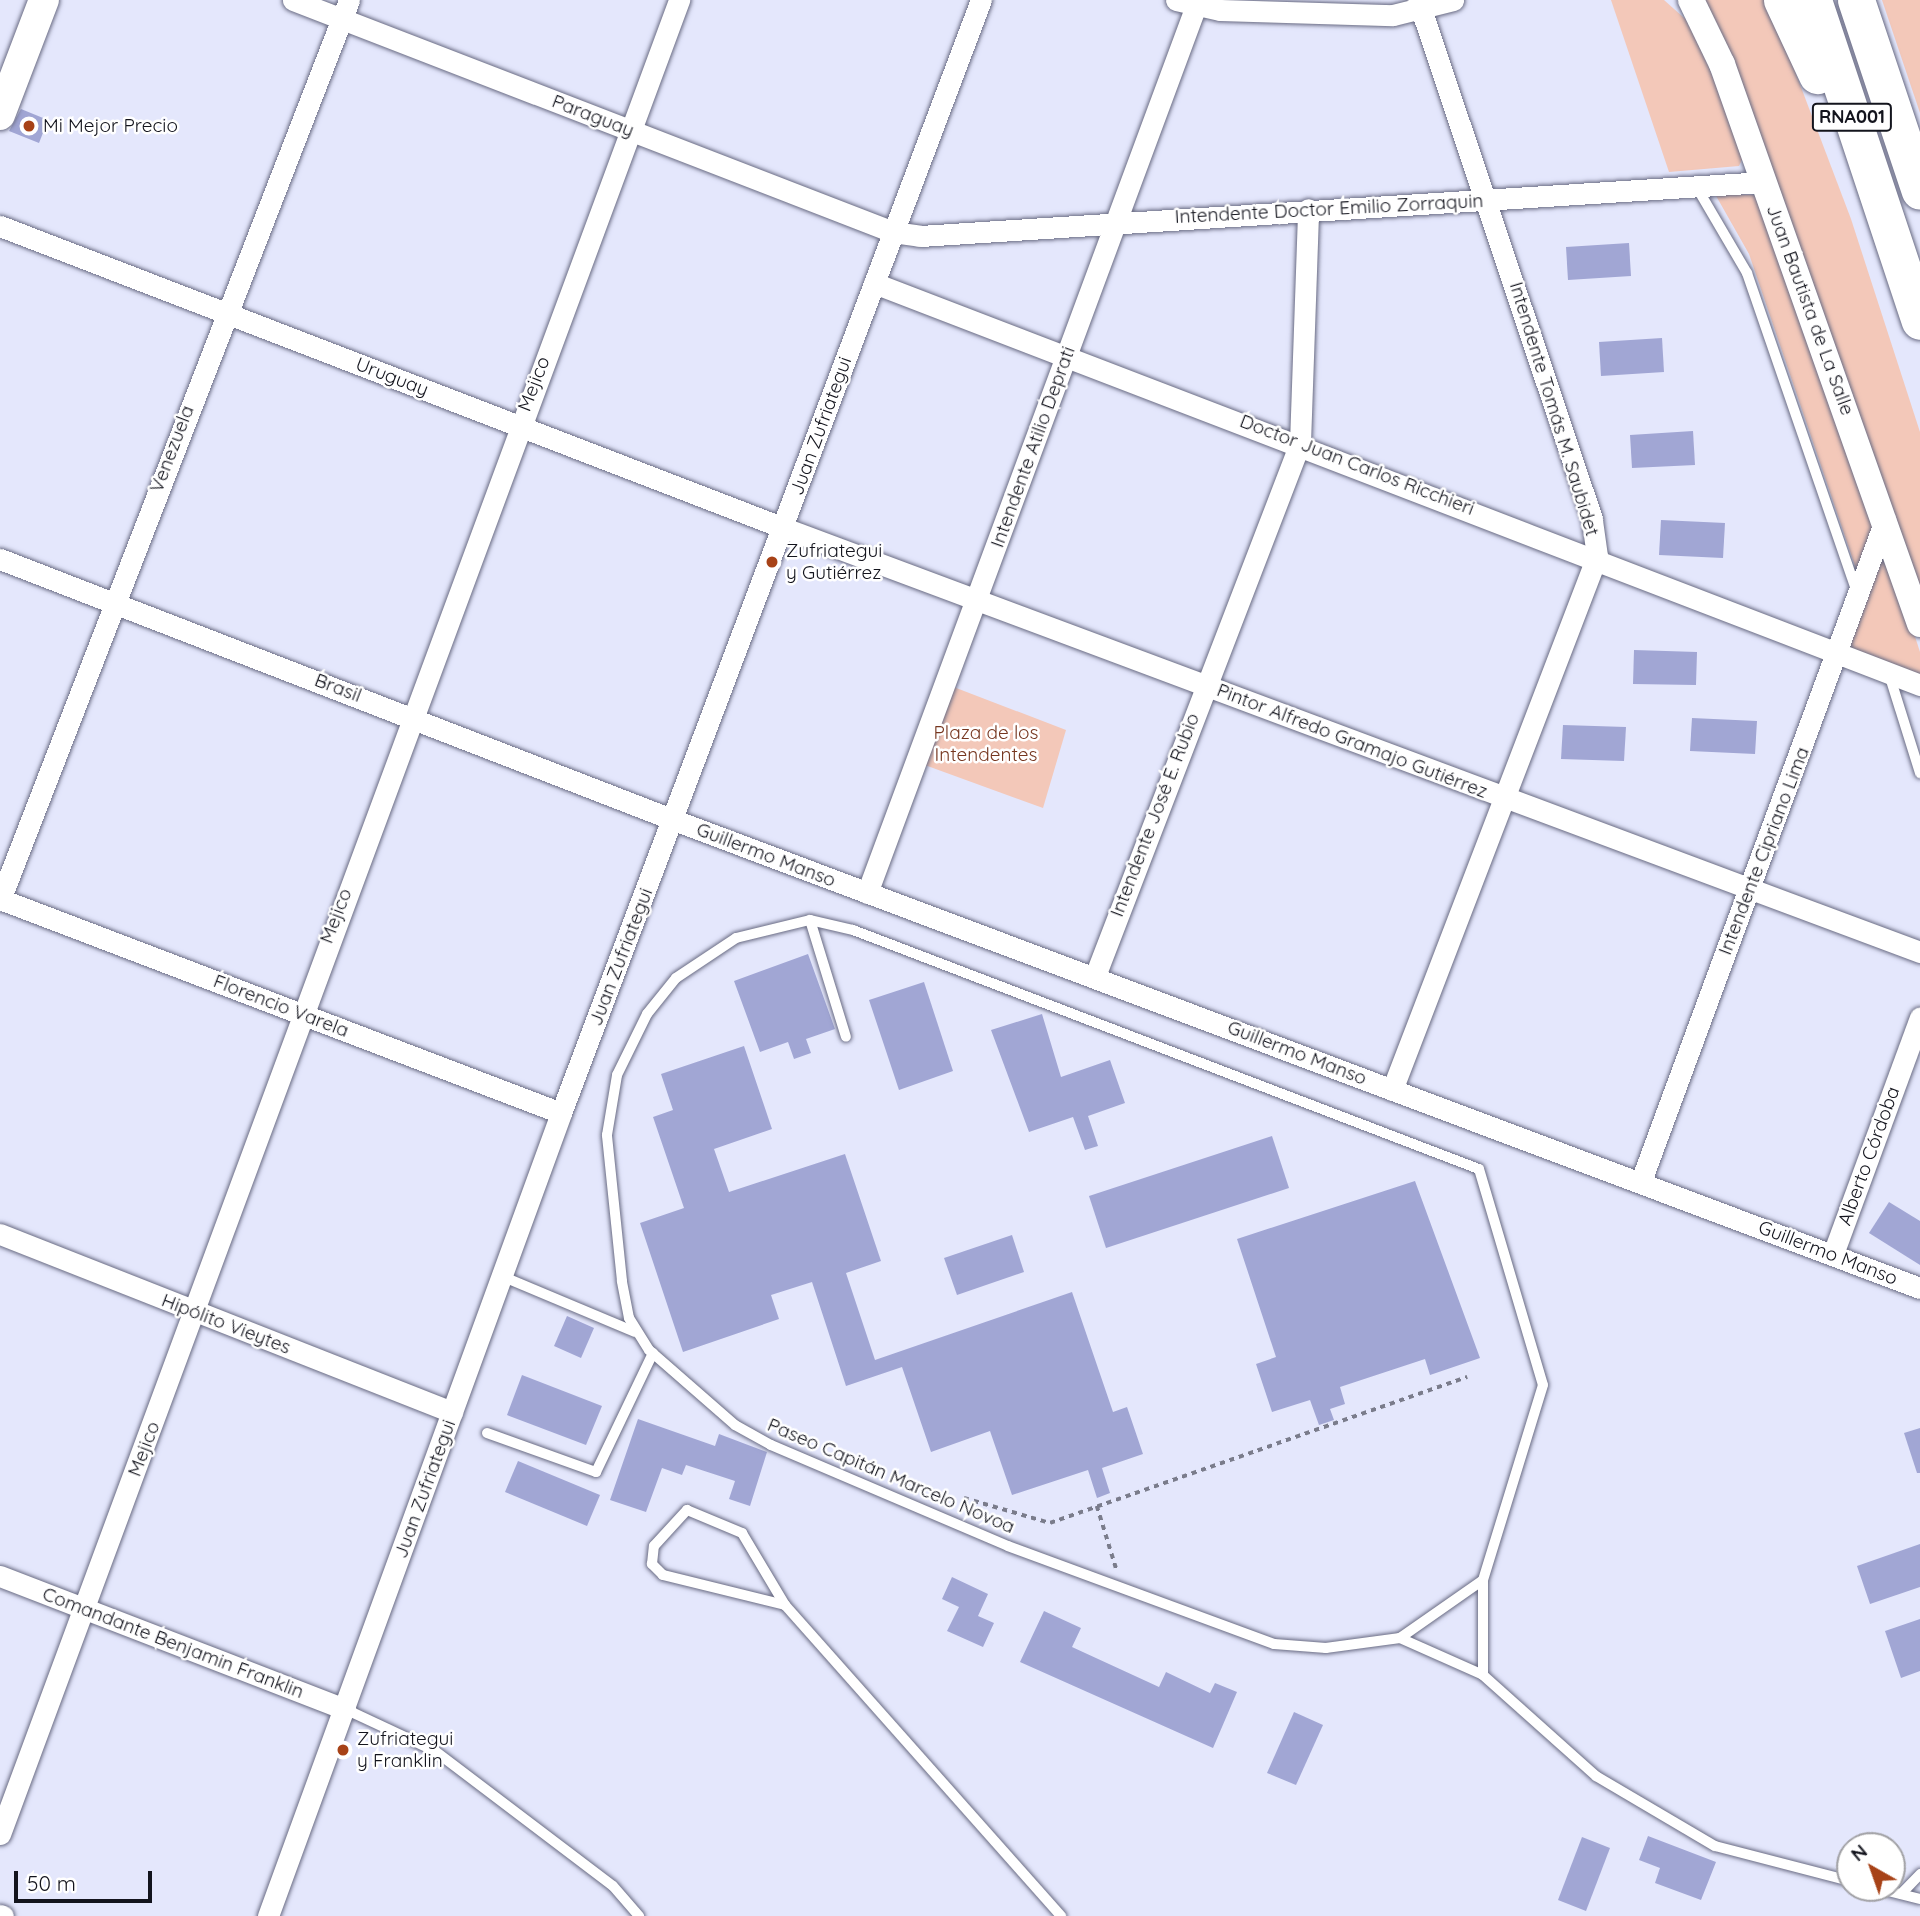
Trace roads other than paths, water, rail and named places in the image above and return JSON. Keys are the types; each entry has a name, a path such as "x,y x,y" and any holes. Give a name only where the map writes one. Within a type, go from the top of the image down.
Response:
{"highway":[{"path":"1782,0 1891,233"},
{"name":"RNA001","path":"1813,0 1920,321"},
{"name":"RNA001","path":"1856,0 1920,191"}],"main road":[{"path":"0,116 44,0"}],"street":[{"name":"Paraguay","path":"293,0 345,9 630,130 893,232"},
{"name":"Mejico","path":"0,1834 82,1609 196,1314 299,1013 679,0"},
{"name":"Juan Zufriategui","path":"268,1916 504,1277 561,1113 674,820 981,0"},
{"path":"1190,2 1420,5 1453,0"},
{"name":"Juan Bautista de La Salle","path":"1691,0 1722,64 1920,624"},
{"name":"Intendente Atilio Deprati","path":"867,893 1066,354 1121,221 1190,2"},
{"name":"Intendente Tomás M. Saubidet","path":"1392,1090 1597,556 1592,519 1488,200 1420,5"},
{"name":"Venezuela","path":"0,899 112,602 345,9"},
{"name":"Intendente Doctor Emilio Zorraquin","path":"893,232 919,236 1308,209 1765,182"},
{"name":"Intendente José E. Rubio","path":"1095,976 1204,685 1300,443 1308,209"},
{"name":"Uruguay","path":"0,226 784,528"},
{"name":"Doctor Juan Carlos Ricchieri","path":"874,283 1597,556 1920,685"},
{"name":"Intendente Cipriano Lima","path":"1641,1181 1885,520"},
{"name":"Pintor Alfredo Gramajo Gutiérrez","path":"784,528 1505,800 1920,952"},
{"name":"Brasil","path":"0,559 412,716 674,820"},
{"name":"Guillermo Manso","path":"674,820 1920,1288"},
{"name":"Florencio Varela","path":"0,899 561,1113"},
{"name":"Alberto Córdoba","path":"1833,1254 1920,1017"},
{"name":"Hipólito Vieytes","path":"0,1234 196,1314 452,1412"},
{"name":"Comandante Benjamin Franklin","path":"0,1576 345,1709"}],"lane":[{"path":"1696,186 1747,272 1857,593"},
{"path":"1888,672 1920,773"},
{"path":"810,920 846,1037"},
{"name":"Paseo Capitán Marcelo Novoa","path":"810,920 853,930 1479,1169 1543,1385 1483,1580 1400,1638 1326,1648 1274,1644 1124,1591 771,1445 735,1425 653,1353 635,1332 622,1281 607,1135 617,1075 632,1039 677,978 704,958 737,938 810,920"},
{"path":"504,1277 635,1332"},
{"path":"487,1433 596,1472 653,1353"},
{"path":"785,1605 663,1575 652,1564 654,1546 678,1516 700,1513 742,1533 785,1605 1061,1916"},
{"path":"1483,1580 1483,1675"},
{"path":"1400,1638 1483,1675 1596,1776 1649,1813 1715,1846 1836,1877"},
{"path":"345,1709 435,1751 613,1886 639,1916"},
{"path":"1906,1889 1920,1874"}],"place":[{"name":"Mi Mejor Precio","path":"29,126"},
{"name":"Zufriategui y Gutiérrez","path":"772,562"},
{"name":"Zufriategui y Franklin","path":"343,1750"}],"park label":[{"name":"Plaza de los Intendentes","path":"986,744"}]}
